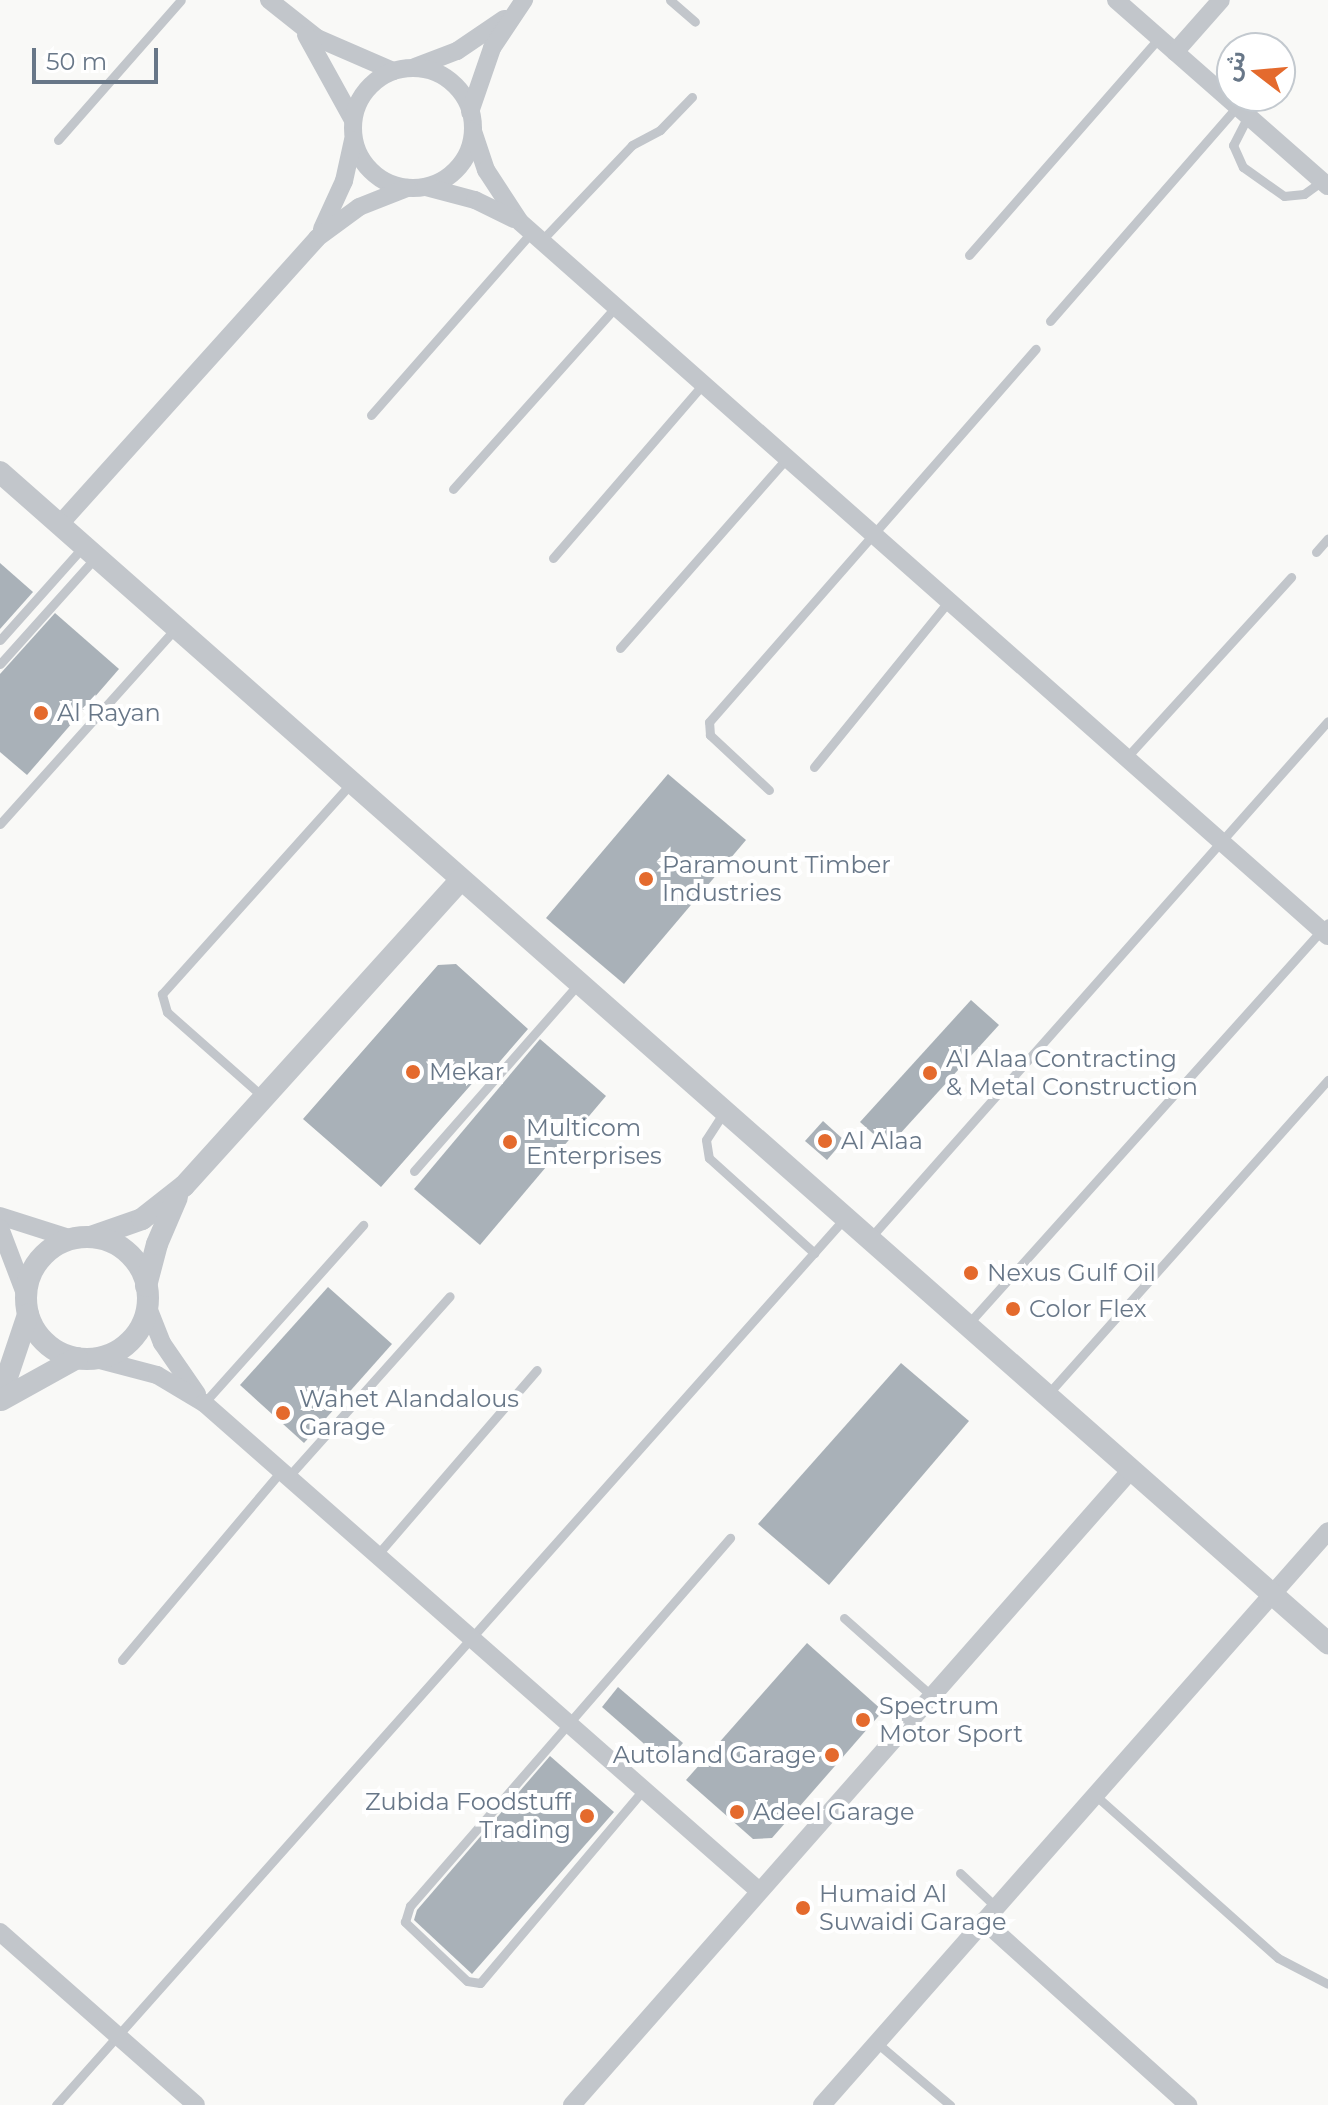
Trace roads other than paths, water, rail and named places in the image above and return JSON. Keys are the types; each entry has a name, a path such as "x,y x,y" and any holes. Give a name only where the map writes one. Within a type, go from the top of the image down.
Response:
{"street":[{"path":"269,0 300,27 354,58 393,71"},
{"path":"1116,0 1216,88"},
{"path":"1175,52 1221,0"},
{"path":"317,238 344,181 353,140 353,120 366,90 393,71 412,68 457,51 520,3"},
{"path":"426,187 453,172 470,146 483,68 520,3"},
{"path":"300,27 325,62 353,120"},
{"path":"412,68 442,76 472,121 486,170 531,232"},
{"path":"1244,112 1325,184"},
{"path":"353,140 378,178 407,188"},
{"path":"59,525 317,238 359,207 407,188 426,187 475,200 531,232 1221,842 1326,930"},
{"path":"1,474 1328,1643"},
{"path":"0,1399 45,1254 82,1238 142,1219 184,1186 461,879"},
{"path":"0,1399 86,1358 124,1346 147,1296 160,1234 184,1186"},
{"path":"0,1216 121,1248 133,1258 162,1343 204,1403"},
{"path":"0,1228 27,1306 46,1344 86,1358 157,1375 204,1403 759,1891"},
{"path":"572,2105 1131,1470"},
{"path":"822,2105 1328,1531"},
{"path":"990,1914 1188,2105"},
{"path":"0,1932 196,2105"}],"lane":[{"path":"58,140 181,0"},
{"path":"670,0 695,22"},
{"path":"969,255 1159,38"},
{"path":"371,415 531,232 632,145 660,130 692,97"},
{"path":"1050,321 1242,112"},
{"path":"1243,112 1234,137 1234,153 1243,167 1284,196 1304,194 1325,184"},
{"path":"453,489 616,307"},
{"path":"769,790 710,735 709,722 1036,349"},
{"path":"553,558 703,384"},
{"path":"620,648 787,458"},
{"path":"1316,552 1328,538"},
{"path":"0,640 90,551"},
{"path":"0,664 90,551"},
{"path":"1126,758 1291,577"},
{"path":"814,767 949,601"},
{"path":"0,824 176,628"},
{"path":"869,1240 1328,721"},
{"path":"263,1098 167,1012 162,994 352,782"},
{"path":"966,1326 1326,930"},
{"path":"414,1171 579,983"},
{"path":"1046,1396 1328,1080"},
{"path":"724,1112 706,1140 709,1158 814,1253"},
{"path":"56,2105 844,1219"},
{"path":"204,1403 363,1225"},
{"path":"122,1660 286,1473 450,1296"},
{"path":"378,1554 537,1370"},
{"path":"644,1789 484,1980 467,1981 408,1928 406,1911 730,1538"},
{"path":"844,1618 932,1696"},
{"path":"1095,1795 1278,1958 1328,1984"},
{"path":"960,1873 990,1914"},
{"path":"877,2043 950,2105"}],"place":[{"name":"Al Rayan","path":"41,713"},
{"name":"Paramount Timber Industries","path":"646,879"},
{"name":"Mekar","path":"413,1072"},
{"name":"Al Alaa Contracting & Metal Construction","path":"930,1073"},
{"name":"Al Alaa","path":"825,1141"},
{"name":"Multicom Enterprises","path":"510,1142"},
{"name":"Nexus Gulf Oil","path":"971,1273"},
{"name":"Color Flex","path":"1013,1309"},
{"name":"Wahet Alandalous Garage","path":"283,1413"},
{"name":"Spectrum Motor Sport","path":"863,1720"},
{"name":"Autoland Garage","path":"832,1755"},
{"name":"Adeel Garage","path":"737,1812"},
{"name":"Zubida Foodstuff Trading","path":"587,1816"},
{"name":"Humaid Al Suwaidi Garage","path":"803,1908"}]}
